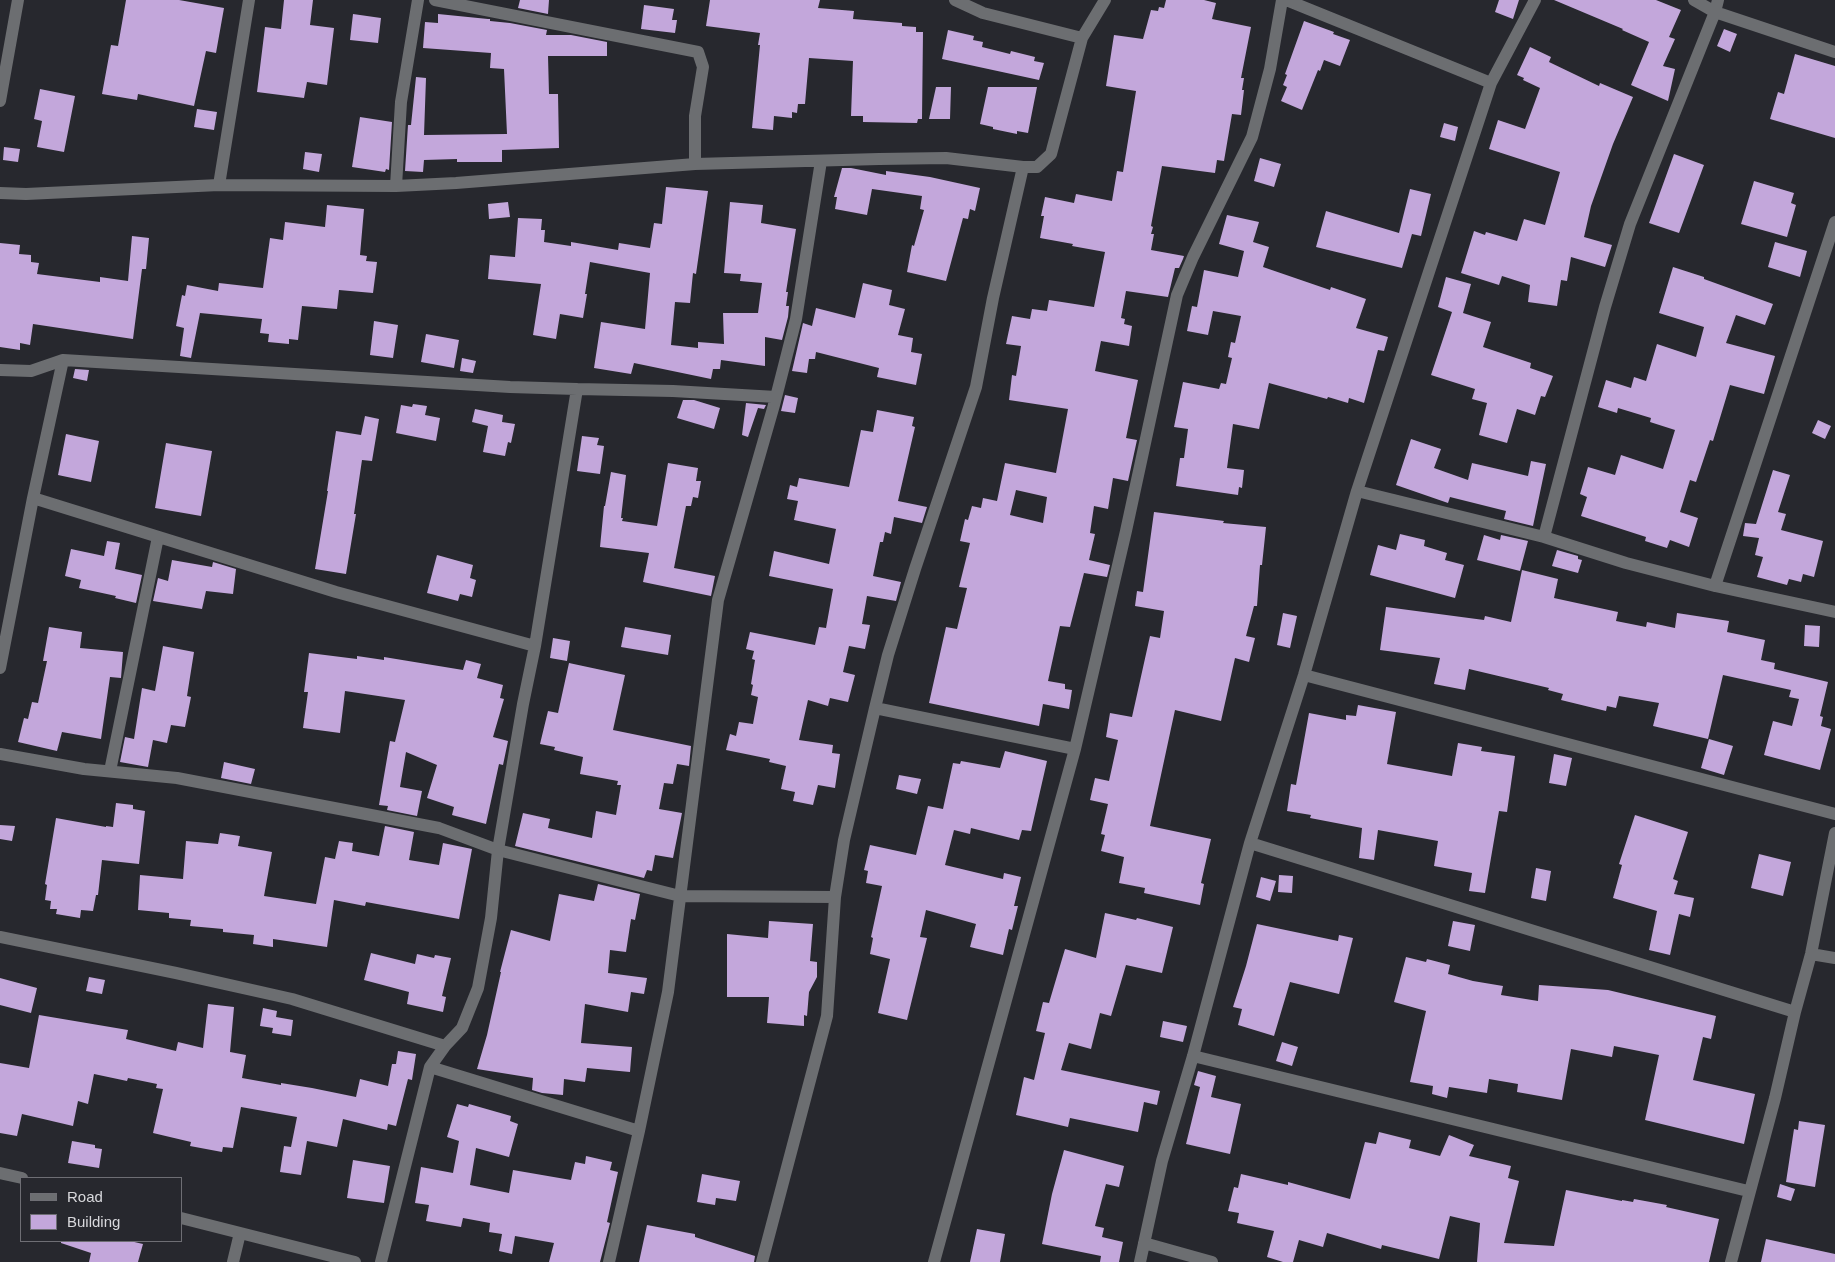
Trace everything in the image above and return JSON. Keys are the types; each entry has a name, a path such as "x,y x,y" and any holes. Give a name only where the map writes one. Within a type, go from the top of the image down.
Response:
{"street":[{"path":"0,101 18,0"},
{"path":"219,185 249,0"},
{"path":"396,186 402,102 418,0"},
{"path":"435,0 698,52 703,68 696,116 694,164"},
{"path":"955,0 982,13 1082,38"},
{"path":"0,193 26,194 219,185 396,186 694,164 946,158 1023,167 1037,166 1051,154 1082,38 1105,0"},
{"path":"934,1262 1075,749 1126,531 1177,296 1193,256 1252,137 1270,69 1282,0"},
{"path":"1286,0 1491,83"},
{"path":"1140,1262 1162,1161 1193,1056 1250,843 1304,675 1357,492 1491,83 1535,0"},
{"path":"1694,0 1716,6 1835,52"},
{"path":"1544,537 1605,307 1630,224 1716,6"},
{"path":"609,1262 668,992 718,600 776,397 796,319 821,161"},
{"path":"762,1262 827,1016 835,897 844,840 875,708 888,655 976,387 993,298 1023,167"},
{"path":"1715,586 1835,222"},
{"path":"0,370 31,370 63,360 510,387 673,391 776,397"},
{"path":"0,668 33,498 63,360"},
{"path":"381,1262 430,1067 445,1046 462,1028 478,988 491,918 498,850 535,646 577,389"},
{"path":"1357,492 1544,537 1626,563 1715,586 1835,612"},
{"path":"33,498 336,592 535,646"},
{"path":"110,771 158,537"},
{"path":"1304,675 1835,814"},
{"path":"875,708 1075,749"},
{"path":"0,754 84,769 177,778 439,828 498,850 680,896 835,897"},
{"path":"1731,1262 1748,1191 1775,1098 1794,1012 1811,954 1835,833"},
{"path":"1250,843 1794,1012"},
{"path":"0,937 292,999 445,1046"},
{"path":"1811,954 1835,958"},
{"path":"1193,1056 1748,1191"},
{"path":"430,1067 639,1131"},
{"path":"0,1173 20,1178"},
{"path":"182,1218 356,1262"},
{"path":"234,1262 240,1233"},
{"path":"1144,1243 1212,1262"}],"building":[{"path":"126,0 179,0 224,8 216,53 206,51 194,106 138,94 137,100 102,94 111,45 118,46"},
{"path":"284,0 313,0 310,25 334,28 327,85 307,82 304,98 257,92 265,27 281,29"},
{"path":"520,0 549,0 548,14 518,8"},
{"path":"710,0 820,0 818,8 854,11 853,19 902,23 902,26 916,27 916,32 923,32 922,119 918,119 917,123 863,122 863,116 851,116 853,61 809,58 805,104 798,104 797,113 792,112 792,118 774,116 773,130 752,128 760,33 706,26"},
{"path":"1166,0 1204,0 1216,3 1212,19 1251,27 1241,78 1244,78 1242,90 1244,90 1241,115 1232,114 1224,161 1217,160 1215,173 1162,166 1151,226 1153,227 1151,234 1154,234 1151,250 1184,256 1183,259 1179,268 1175,268 1168,297 1126,291 1121,318 1125,319 1124,324 1132,326 1129,346 1101,341 1095,371 1138,380 1126,438 1137,440 1128,481 1113,478 1108,509 1094,506 1090,533 1095,534 1089,560 1110,565 1107,577 1084,573 1070,627 1060,626 1048,681 1065,684 1065,689 1072,690 1069,709 1043,704 1039,726 929,703 946,627 957,629 967,588 959,587 970,543 960,541 965,519 968,520 972,506 981,508 983,498 997,501 1005,463 1056,473 1068,409 1009,400 1012,375 1016,376 1021,346 1006,344 1012,316 1030,319 1032,309 1047,311 1049,300 1094,307 1105,252 1040,238 1044,216 1041,216 1045,197 1074,203 1076,194 1112,201 1117,171 1123,172 1136,91 1106,86 1114,35 1143,39 1151,10 1158,11 1159,7 1164,8","holes":["1016,490 1047,497 1043,523 1010,515"]},
{"path":"1499,0 1519,0 1513,19 1495,12"},
{"path":"1554,0 1656,0 1681,10 1669,37 1675,39 1663,66 1675,69 1668,101 1631,85 1649,42"},
{"path":"644,5 674,9 672,20 677,20 675,33 641,29"},
{"path":"353,14 381,18 378,43 350,40"},
{"path":"438,14 490,19 490,21 547,30 546,35 571,35 607,42 607,56 548,56 549,94 558,94 559,148 502,150 502,162 457,162 457,159 424,160 423,172 405,171 408,125 411,125 416,77 426,78 424,135 507,134 504,69 490,68 491,53 423,48 425,22 438,23"},
{"path":"1304,21 1350,40 1340,66 1324,60 1302,110 1281,101 1287,87 1283,85 1287,75 1285,74"},
{"path":"1724,29 1737,34 1730,52 1717,46"},
{"path":"948,30 974,36 973,40 983,42 982,47 1010,54 1011,51 1035,57 1034,61 1044,63 1039,80 942,59"},
{"path":"1530,47 1551,57 1549,62 1599,86 1600,83 1633,97 1613,144 1591,206 1584,237 1612,245 1605,267 1571,257 1567,281 1561,280 1557,306 1528,302 1530,285 1502,276 1499,285 1461,273 1474,231 1485,235 1486,232 1517,241 1524,219 1545,225 1560,172 1489,149 1498,120 1525,129 1540,88 1517,75"},
{"path":"1795,54 1835,66 1835,138 1770,119 1778,92 1784,94"},
{"path":"936,87 951,87 950,119 929,119"},
{"path":"988,87 1037,87 1028,133 1017,131 1017,134 980,124"},
{"path":"40,89 75,96 64,152 37,147 42,121 34,119"},
{"path":"197,109 217,112 214,130 194,127"},
{"path":"360,117 392,122 389,170 386,169 385,172 352,167"},
{"path":"1444,123 1458,127 1455,141 1440,137"},
{"path":"4,147 20,149 18,162 3,160"},
{"path":"305,152 322,154 319,172 303,169"},
{"path":"1674,154 1704,165 1679,233 1649,223"},
{"path":"1260,158 1281,164 1274,187 1254,181"},
{"path":"842,168 886,175 886,171 930,177 980,188 975,211 970,209 968,219 963,218 946,281 907,272 912,245 914,246 924,210 920,209 922,196 872,189 867,215 835,209 837,197 834,197"},
{"path":"1754,181 1794,193 1791,203 1796,205 1787,237 1741,224"},
{"path":"666,187 708,191 696,274 693,273 690,303 675,302 671,345 698,348 698,342 724,344 723,313 758,313 762,283 740,281 741,274 724,273 730,202 763,205 761,223 796,229 786,292 788,292 786,306 789,306 788,317 782,340 765,337 765,366 721,360 720,369 713,369 711,379 634,363 631,374 594,368 601,322 645,329 650,273 590,262 583,318 560,314 556,339 533,335 541,284 488,279 490,255 515,257 518,218 542,219 541,230 545,230 544,242 571,246 571,242 618,250 619,243 650,248 654,223 662,224"},
{"path":"1410,189 1431,194 1421,236 1412,234 1402,268 1316,247 1326,211 1399,233"},
{"path":"508,202 510,217 489,219 488,204"},
{"path":"327,205 364,209 360,255 367,256 366,261 377,262 373,293 339,290 337,309 302,306 298,340 289,339 289,344 268,342 269,334 260,333 262,319 200,313 191,358 180,356 184,328 176,326 182,295 185,296 187,285 218,291 219,283 263,288 270,238 283,240 285,222 325,227"},
{"path":"1227,215 1259,222 1253,242 1269,247 1263,267 1330,290 1331,287 1366,299 1356,328 1388,337 1384,351 1378,350 1364,403 1349,398 1348,403 1328,397 1327,399 1269,383 1259,429 1233,424 1227,468 1244,470 1242,488 1239,487 1238,495 1176,486 1180,458 1184,458 1188,429 1174,427 1183,382 1219,389 1221,383 1226,384 1232,358 1228,357 1231,342 1235,343 1241,316 1213,311 1208,335 1187,331 1192,306 1197,307 1204,270 1238,277 1244,251 1219,244"},
{"path":"132,236 149,238 146,269 142,269 133,339 33,324 30,345 20,343 20,350 0,347 0,243 20,245 19,254 31,255 31,262 39,263 37,274 100,282 100,277 128,281"},
{"path":"1775,242 1807,251 1800,277 1768,267"},
{"path":"1673,267 1773,304 1765,325 1736,315 1726,343 1775,356 1764,394 1730,385 1713,441 1710,440 1696,482 1690,480 1680,512 1698,518 1689,547 1670,540 1667,548 1645,541 1646,537 1581,516 1587,497 1580,494 1588,467 1615,475 1621,455 1663,469 1675,430 1650,422 1651,418 1618,408 1617,413 1598,407 1606,380 1631,388 1634,377 1646,381 1657,344 1696,357 1704,327 1659,313"},
{"path":"1446,277 1471,284 1463,313 1491,322 1483,347 1531,363 1530,368 1553,376 1545,397 1541,396 1535,415 1517,409 1507,443 1479,435 1487,403 1472,399 1475,389 1431,375 1452,312 1438,307"},
{"path":"863,283 892,290 889,305 905,309 898,335 913,338 911,352 922,354 916,385 877,377 879,368 816,352 815,359 809,359 807,373 792,371 803,323 812,326 816,308 855,318"},
{"path":"374,321 398,325 393,358 370,355"},
{"path":"426,334 459,340 454,368 421,362"},
{"path":"462,358 476,361 473,373 460,371"},
{"path":"75,369 89,370 87,381 73,378"},
{"path":"785,395 798,398 795,413 781,411"},
{"path":"683,400 694,400 720,408 714,429 677,418"},
{"path":"746,403 766,405 764,409 758,408 748,437 742,435"},
{"path":"413,404 427,406 425,415 440,418 436,441 396,433 401,405 412,407"},
{"path":"475,409 503,415 502,422 515,424 511,443 508,442 505,456 483,452 488,426 472,422"},
{"path":"877,410 914,417 912,426 915,427 898,501 927,507 922,523 894,517 891,534 885,532 883,542 880,542 873,576 901,582 896,601 867,596 862,624 870,625 865,649 849,646 843,672 855,675 848,702 830,698 828,706 808,700 799,740 833,745 832,753 840,754 835,788 818,785 813,805 793,801 795,792 781,789 786,766 769,762 770,759 726,750 730,734 736,736 739,722 753,724 758,697 751,695 755,660 752,659 754,651 746,649 750,632 815,645 819,627 826,628 833,589 769,576 774,551 829,564 836,529 794,520 798,501 787,499 790,485 797,487 799,478 849,487 861,430 873,432"},
{"path":"365,416 379,419 372,461 362,460 354,514 356,514 346,574 315,569 336,431 361,435"},
{"path":"1818,420 1831,426 1825,439 1812,433"},
{"path":"66,434 99,441 91,482 58,475"},
{"path":"582,436 599,438 597,445 604,446 600,474 577,471"},
{"path":"1411,439 1441,449 1434,468 1468,480 1472,463 1528,476 1531,461 1546,464 1533,526 1504,519 1506,511 1450,497 1448,503 1396,485"},
{"path":"166,443 212,451 201,516 155,508"},
{"path":"668,463 698,468 696,481 701,481 698,498 693,497 691,506 686,506 674,568 715,576 711,596 643,582 649,553 600,547 604,506 611,472 626,475 622,521 657,526"},
{"path":"1773,470 1790,475 1778,512 1786,514 1781,530 1823,541 1814,577 1803,574 1801,582 1789,579 1787,585 1757,577 1763,557 1755,555 1759,538 1743,536 1745,523 1756,524"},
{"path":"1154,512 1224,521 1223,523 1266,527 1262,565 1260,565 1257,606 1254,606 1246,636 1255,638 1249,662 1235,658 1221,721 1175,710 1150,826 1211,839 1201,883 1204,884 1200,905 1144,893 1145,888 1119,883 1124,857 1101,851 1105,835 1101,834 1108,804 1090,800 1095,778 1109,781 1118,740 1106,737 1110,713 1132,717 1150,636 1160,638 1164,611 1135,606 1137,591 1143,592"},
{"path":"1400,534 1425,540 1424,546 1447,553 1445,560 1464,565 1455,598 1370,575 1378,545 1396,550"},
{"path":"1484,535 1500,540 1501,535 1528,541 1520,571 1477,560"},
{"path":"107,541 120,543 115,569 142,575 136,603 115,598 116,596 79,588 81,580 65,576 71,549 104,556"},
{"path":"1557,550 1578,556 1578,559 1582,560 1578,573 1552,566"},
{"path":"437,555 473,565 470,578 476,580 472,597 460,594 458,601 427,593"},
{"path":"172,560 212,567 213,562 236,569 233,594 206,591 202,609 153,601 158,578 168,581"},
{"path":"1522,570 1558,579 1554,598 1618,612 1616,621 1646,627 1647,622 1675,628 1677,613 1729,621 1727,632 1765,640 1761,660 1775,663 1774,669 1828,682 1820,716 1823,717 1821,726 1831,729 1820,770 1764,755 1773,721 1792,726 1799,699 1789,697 1791,690 1723,675 1708,739 1653,726 1659,703 1619,696 1616,708 1607,706 1606,711 1561,700 1563,694 1548,690 1549,688 1469,669 1465,690 1434,684 1440,658 1380,650 1386,607 1484,620 1485,616 1511,622"},
{"path":"1283,613 1297,616 1290,648 1277,645"},
{"path":"1805,625 1820,626 1819,647 1804,646"},
{"path":"49,627 82,632 80,648 123,652 121,678 110,677 101,739 62,732 57,751 18,742 24,718 28,719 32,702 38,703 47,661 43,661"},
{"path":"625,627 671,635 668,655 621,647"},
{"path":"553,638 570,641 567,661 550,658"},
{"path":"163,646 194,652 187,696 191,697 185,727 171,725 167,743 153,740 148,767 120,762 125,737 134,739 142,688 155,691"},
{"path":"309,653 357,659 357,656 384,660 384,657 463,670 466,660 481,664 477,678 503,685 500,698 504,699 493,737 508,741 503,765 499,764 486,824 452,815 454,807 427,798 437,765 406,752 400,787 422,791 417,816 387,810 388,806 379,805 390,741 395,742 405,700 345,691 340,733 303,728 308,692 304,692"},
{"path":"569,663 625,675 613,730 691,746 689,766 677,764 673,784 664,783 659,809 682,813 673,858 655,855 652,871 647,870 644,878 515,846 523,813 550,819 548,828 592,838 596,811 616,815 621,785 617,785 618,781 580,774 583,757 554,750 555,747 540,744 548,711 558,713"},
{"path":"1358,705 1396,712 1387,764 1452,776 1458,743 1482,747 1481,751 1515,756 1507,812 1499,811 1485,893 1469,891 1472,873 1434,866 1438,841 1378,830 1374,860 1359,858 1362,828 1310,818 1311,815 1287,811 1291,784 1296,785 1309,713 1346,720 1346,715 1356,716"},
{"path":"1709,739 1733,746 1724,775 1701,768"},
{"path":"1005,751 1047,761 1031,831 1022,830 1019,840 971,828 970,834 954,830 945,865 1003,879 1004,873 1021,877 1014,906 1018,906 1012,930 1009,929 1003,955 970,947 976,924 926,910 920,937 927,938 907,1020 878,1013 890,959 870,954 873,938 871,937 882,886 866,883 868,871 864,870 870,845 916,855 928,806 943,809 953,763 960,764 961,761 1000,768"},
{"path":"1554,754 1572,758 1566,786 1549,783"},
{"path":"224,762 255,769 251,784 221,778"},
{"path":"899,775 921,779 917,794 896,789"},
{"path":"116,803 133,805 133,809 145,811 139,864 102,860 98,895 96,895 93,911 81,910 80,918 56,914 57,909 50,909 51,901 45,900 47,885 45,884 56,818 113,827"},
{"path":"1635,815 1688,832 1673,879 1678,881 1674,894 1694,898 1690,917 1679,914 1670,955 1649,950 1657,911 1613,898 1622,865 1619,864"},
{"path":"0,825 15,826 12,841 0,839"},
{"path":"385,826 414,832 409,860 439,865 443,843 472,849 459,919 366,902 365,906 334,900 327,947 273,939 273,947 253,944 254,935 223,932 223,929 190,926 191,920 169,918 169,913 138,910 140,875 183,879 186,841 218,844 220,833 240,836 238,846 272,852 264,896 316,904 325,857 335,859 339,841 353,843 352,851 379,856"},
{"path":"1759,854 1791,862 1783,896 1751,888"},
{"path":"1536,868 1551,871 1546,901 1531,898"},
{"path":"1279,875 1293,876 1292,893 1278,892"},
{"path":"1261,877 1276,881 1270,901 1256,897"},
{"path":"598,884 640,894 635,920 631,919 626,952 610,950 608,973 647,978 644,994 631,992 628,1012 585,1004 581,1043 632,1047 630,1072 587,1068 585,1082 564,1079 563,1095 532,1090 533,1078 477,1069 487,1035 511,930 550,941 559,894 594,901"},
{"path":"1105,913 1136,920 1137,918 1173,927 1162,973 1126,965 1111,1016 1100,1013 1091,1049 1069,1043 1061,1070 1160,1091 1157,1105 1144,1102 1138,1132 1070,1118 1068,1127 1016,1115 1024,1077 1034,1080 1045,1033 1036,1031 1043,1002 1049,1003 1065,949 1096,958"},
{"path":"769,921 813,924 810,961 817,962 817,977 809,992 807,1016 804,1015 804,1026 767,1023 769,997 727,997 727,934 768,938"},
{"path":"1453,921 1475,925 1470,951 1448,946"},
{"path":"1257,924 1338,941 1339,935 1353,938 1339,994 1290,982 1274,1036 1238,1025 1242,1009 1233,1007"},
{"path":"371,953 415,964 417,954 434,958 435,955 451,958 442,996 446,997 443,1012 407,1004 409,992 364,980"},
{"path":"1406,957 1426,962 1427,959 1450,965 1448,974 1473,981 1503,986 1501,995 1538,1001 1539,985 1608,990 1716,1016 1711,1039 1703,1037 1693,1080 1755,1094 1744,1144 1645,1120 1659,1055 1614,1046 1612,1057 1571,1049 1562,1100 1517,1092 1518,1084 1489,1079 1487,1093 1449,1087 1447,1098 1432,1094 1433,1086 1410,1082 1426,1011 1394,1002"},
{"path":"89,977 105,980 102,994 86,991"},
{"path":"0,978 37,988 31,1013 0,1005"},
{"path":"208,1004 234,1007 230,1052 246,1055 242,1078 312,1088 356,1097 360,1079 388,1086 392,1064 396,1064 398,1051 416,1054 412,1080 408,1079 396,1126 388,1124 387,1130 343,1119 337,1147 307,1141 301,1175 280,1172 284,1146 291,1147 297,1117 241,1107 233,1148 223,1147 222,1152 190,1146 191,1142 153,1133 163,1089 156,1088 157,1084 128,1078 127,1081 94,1074 88,1104 78,1101 73,1126 22,1114 17,1136 0,1133 0,1063 29,1068 39,1015 128,1030 126,1039 176,1051 178,1042 203,1048"},
{"path":"263,1008 277,1011 276,1017 293,1020 291,1036 272,1033 273,1028 260,1026"},
{"path":"1163,1021 1187,1026 1183,1042 1160,1037"},
{"path":"1282,1042 1298,1047 1292,1066 1276,1061"},
{"path":"1198,1071 1216,1076 1211,1097 1241,1104 1230,1154 1186,1144 1200,1087 1194,1085"},
{"path":"457,1104 468,1107 469,1104 511,1116 510,1121 518,1124 509,1157 476,1148 470,1185 509,1193 513,1170 571,1180 575,1162 585,1164 586,1156 612,1162 610,1170 618,1172 607,1222 610,1223 600,1262 549,1262 554,1243 515,1236 512,1254 499,1251 502,1234 489,1232 490,1223 463,1218 461,1227 426,1221 429,1205 415,1203 421,1167 453,1173 459,1141 447,1137"},
{"path":"1799,1121 1825,1125 1815,1187 1786,1182 1794,1129 1798,1130"},
{"path":"1379,1132 1411,1140 1409,1148 1440,1156 1449,1135 1474,1145 1469,1156 1511,1166 1508,1178 1519,1181 1504,1243 1554,1246 1566,1190 1622,1201 1633,1202 1634,1199 1667,1205 1666,1207 1719,1219 1709,1262 1477,1262 1480,1223 1450,1216 1439,1259 1382,1245 1381,1249 1327,1233 1323,1247 1299,1240 1293,1262 1283,1262 1267,1257 1274,1231 1237,1223 1239,1213 1228,1211 1234,1187 1238,1188 1241,1174 1288,1185 1288,1182 1350,1199 1365,1142 1376,1144"},
{"path":"72,1141 95,1145 95,1148 102,1149 99,1168 68,1163"},
{"path":"1064,1150 1124,1166 1119,1187 1106,1184 1095,1226 1104,1228 1102,1237 1123,1242 1119,1262 1100,1262 1101,1256 1042,1244 1052,1194"},
{"path":"353,1160 390,1166 384,1203 347,1198"},
{"path":"702,1174 740,1181 736,1201 716,1198 715,1205 697,1202"},
{"path":"1780,1184 1795,1189 1791,1201 1777,1197"},
{"path":"647,1225 695,1234 695,1237 755,1256 754,1262 639,1262"},
{"path":"977,1229 1005,1234 1000,1262 970,1262"},
{"path":"1766,1239 1835,1254 1835,1262 1761,1262"},
{"path":"134,1242 143,1244 138,1262 89,1262 91,1253 61,1243"}]}
